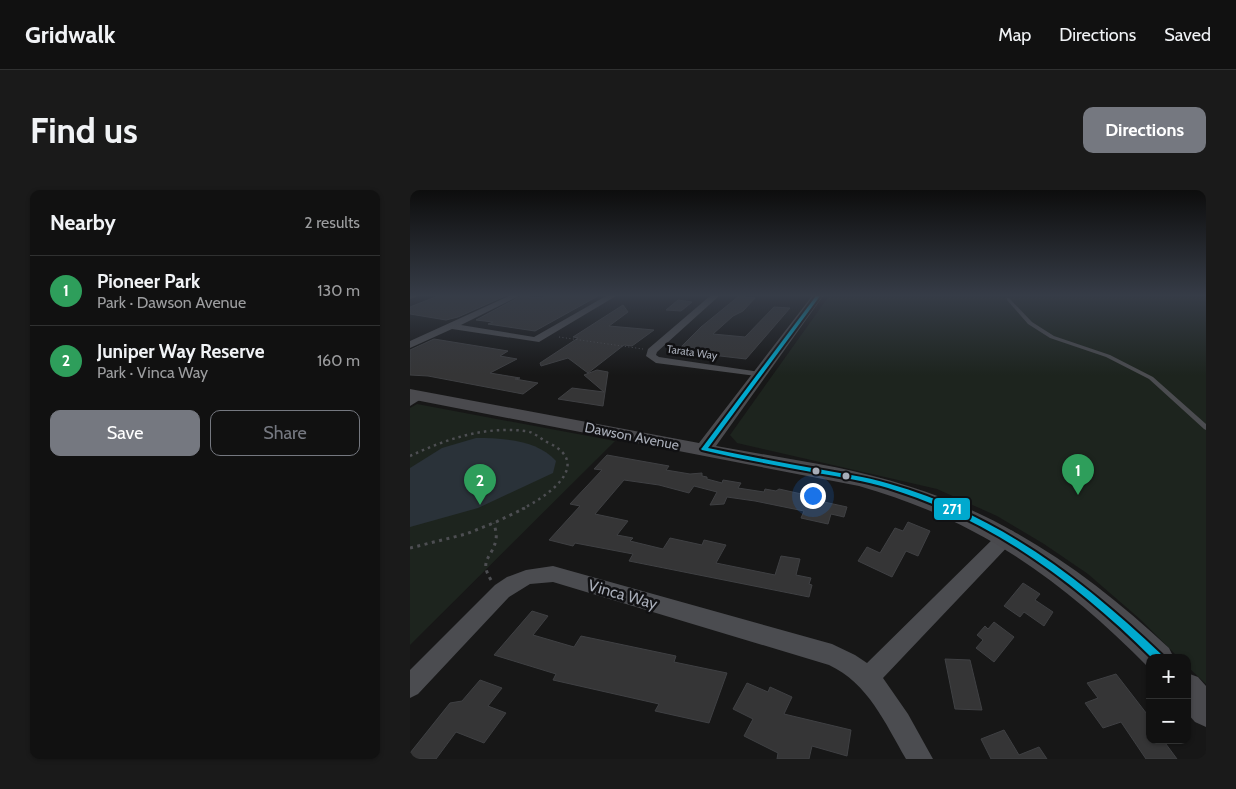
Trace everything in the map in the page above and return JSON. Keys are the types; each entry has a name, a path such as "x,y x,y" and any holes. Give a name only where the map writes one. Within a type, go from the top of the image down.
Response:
{"main road":[{"path":"704,449 799,323"},
{"name":"Dawson Avenue","path":"413,397 704,449 889,486 955,510 1007,536 1062,573 1126,626 1155,654"},
{"path":"1191,693 1206,711"}],"street":[{"path":"410,345 457,323"},
{"path":"450,326 536,340 566,323"},
{"name":"Tarata Way","path":"685,323 652,351 651,356 656,360 760,375"},
{"path":"868,678 1007,536"},
{"name":"Vinca Way","path":"410,686 505,589 528,576 540,573 553,574 832,655 854,666 868,678 890,709 920,759"}],"lane":[{"path":"1030,323 1052,337 1108,356 1151,378 1206,428"}],"path":[{"path":"544,335 652,351"},
{"path":"410,456 432,446 470,434 507,430 535,434 538,438 562,452 567,464 567,472 563,480 535,502 470,533 410,548"},
{"path":"494,523 496,540 484,564 487,575 492,582 505,589"}],"shaded area":[{"path":"810,323 1206,323 1206,684 1191,670 1191,654 1175,654 1141,620 1088,574 1044,544 997,516 937,489 737,443 730,435"},
{"path":"417,404 615,441 410,645 410,408"},
{"path":"476,438 508,440 530,444 549,454 556,461 553,473 478,508 410,527 410,468 442,448"}],"building":[{"path":"492,323 550,323 535,331 488,324"},
{"path":"596,323 614,323 609,326 654,330 632,346 624,345 588,373 568,358 541,366 540,363 578,338 573,337"},
{"path":"706,323 726,323 713,334 745,337 759,323 777,323 746,359 677,351"},
{"path":"434,339 508,351 500,356 517,359 490,373 538,383 523,394 428,376 410,375 410,350"},
{"path":"597,370 608,372 603,406 558,399 572,388 604,392 584,375"},
{"path":"607,455 669,466 666,470 690,474 702,473 702,476 707,477 707,479 722,483 723,480 741,483 738,488 764,492 765,489 776,491 779,489 824,499 824,502 847,507 844,517 831,514 828,524 801,518 804,511 755,501 727,497 724,504 710,505 717,492 694,486 689,493 659,485 624,480 595,514 628,521 617,535 633,538 630,541 663,549 670,538 702,545 704,540 726,545 716,563 775,575 781,556 800,559 796,575 811,578 809,584 812,585 809,597 629,561 633,554 575,543 573,546 549,540 580,506 570,504 602,470 594,469"},
{"path":"908,522 930,531 918,556 906,551 892,577 858,561 867,547 880,553 895,528 903,531"},
{"path":"1023,583 1040,594 1035,600 1053,612 1044,626 1024,612 1020,617 1004,606"},
{"path":"532,611 548,616 533,635 574,647 581,636 676,656 674,662 727,673 709,723 655,711 659,704 553,680 556,674 494,655"},
{"path":"994,622 1014,637 994,662 976,648 983,640 977,635 985,626 988,629"},
{"path":"945,659 970,660 982,710 955,709"},
{"path":"1116,674 1146,713 1146,744 1166,744 1177,759 1146,759 1121,722 1103,728 1085,703 1098,698 1087,683"},
{"path":"480,680 502,688 488,706 506,713 484,743 456,732 436,759 410,759 410,753 450,703 462,701"},
{"path":"747,683 768,692 770,687 792,697 784,714 851,730 847,756 812,746 809,759 777,759 778,753 744,736 753,719 733,709"},
{"path":"1004,730 1019,755 1039,747 1047,759 991,759 981,739"}],"transit line":[{"name":"271","path":"704,449 798,323"},
{"name":"271","path":"704,449 853,477 890,486 929,499 966,515 1001,534 1068,578 1130,630 1155,654"}],"place":[{"name":"Pioneer Park","path":"1078,495"},
{"name":"Juniper Way Reserve","path":"480,505"}]}
